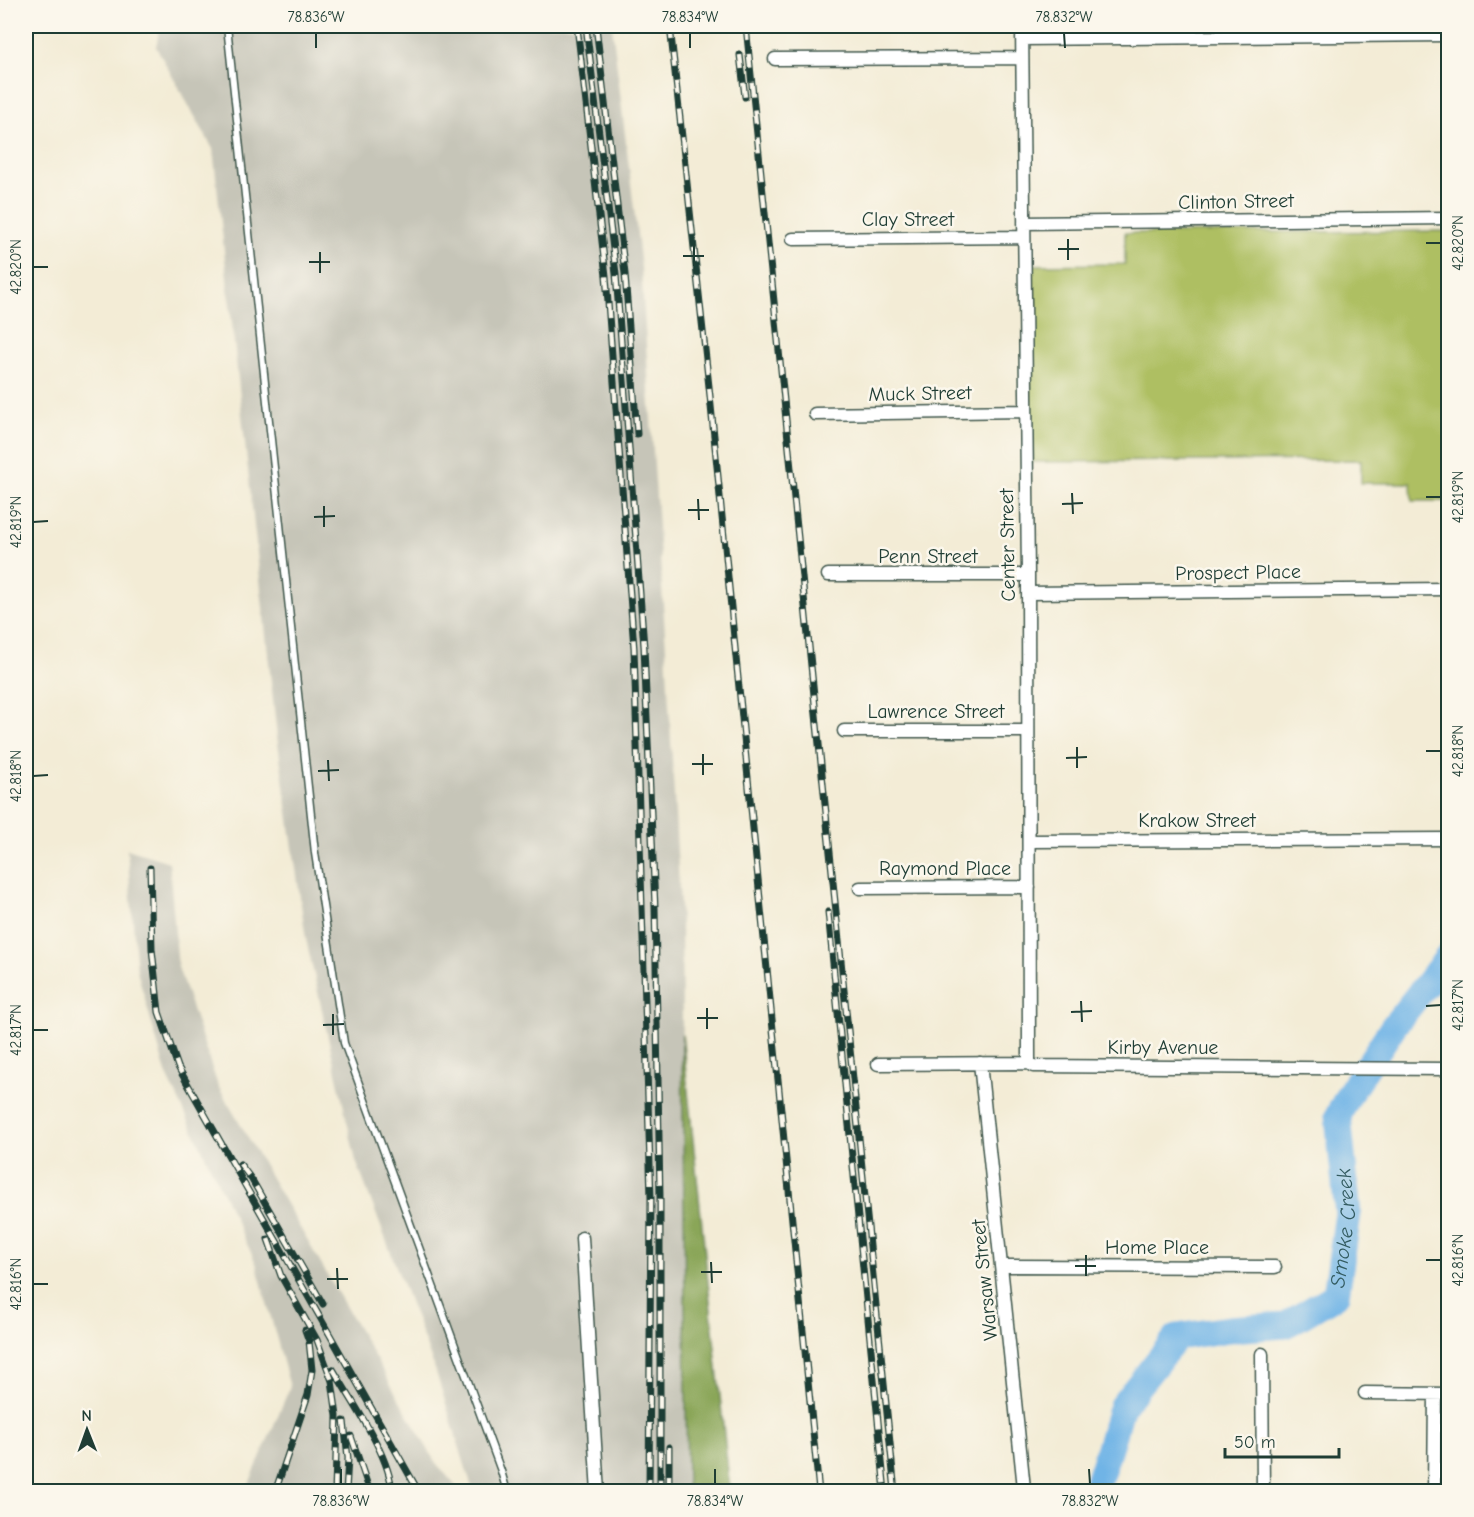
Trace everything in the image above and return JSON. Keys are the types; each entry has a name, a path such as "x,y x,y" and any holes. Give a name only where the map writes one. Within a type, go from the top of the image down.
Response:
{"street":[{"name":"Center Street","path":"1022,26 1028,575 1029,1063"},
{"path":"1022,39 1449,35"},
{"path":"775,59 1022,58"},
{"name":"Clinton Street","path":"1024,223 1449,218"},
{"name":"Clay Street","path":"793,239 1024,237"},
{"name":"Muck Street","path":"815,414 1025,411"},
{"name":"Penn Street","path":"828,575 1028,575"},
{"name":"Prospect Place","path":"1028,593 1449,590"},
{"name":"Lawrence Street","path":"844,731 1028,731"},
{"name":"Krakow Street","path":"1029,841 1449,839"},
{"name":"Raymond Place","path":"860,888 1029,887"},
{"name":"Kirby Avenue","path":"878,1064 1029,1063 1033,1066 1449,1069"},
{"name":"Warsaw Street","path":"980,1064 1026,1491"},
{"path":"582,1238 598,1491"},
{"name":"Home Place","path":"1002,1266 1275,1267"},
{"path":"1262,1354 1263,1491"},
{"path":"1365,1393 1449,1394"},
{"path":"1434,1491 1435,1394"}],"lane":[{"path":"227,26 315,853 344,1043 507,1491"}],"shaded area":[{"path":"160,26 612,26 641,267 681,924 687,1491 473,1491 435,1369 356,1161 306,939 277,736 213,149 156,47"},
{"path":"127,849 169,862 178,967 218,1086 436,1463 460,1491 246,1491 290,1387 256,1263 166,1073 137,971"}],"green space":[{"path":"1448,231 1448,501 1412,501 1411,483 1361,483 1361,460 1030,462 1029,265 1125,264 1125,233"},
{"path":"682,1035 730,1491 687,1491"}],"waterway":[{"name":"Smoke Creek","path":"1095,1492 1122,1406 1177,1337 1229,1329 1286,1325 1336,1295 1348,1214 1338,1116 1349,1094 1393,1027 1448,957"}],"railway":[{"path":"577,26 606,276 634,648 651,1198 649,1492"},
{"path":"586,26 616,274 644,647 655,907 660,1197 660,1492"},
{"path":"596,26 625,274 637,434"},
{"path":"670,26 710,396 819,1492"},
{"path":"746,26 895,1492"},
{"path":"740,55 745,97"},
{"path":"150,868 152,949 159,1012 178,1067 419,1492"},
{"path":"828,912 885,1492"},
{"path":"240,1164 252,1180 323,1304"},
{"path":"268,1239 281,1276 317,1340 332,1381 337,1416 335,1492"},
{"path":"275,1492 308,1395 312,1370 309,1341 305,1330"},
{"path":"333,1369 385,1462 392,1492"},
{"path":"344,1421 348,1458 346,1492"},
{"path":"351,1436 370,1492"},
{"path":"669,1447 669,1492"}]}
